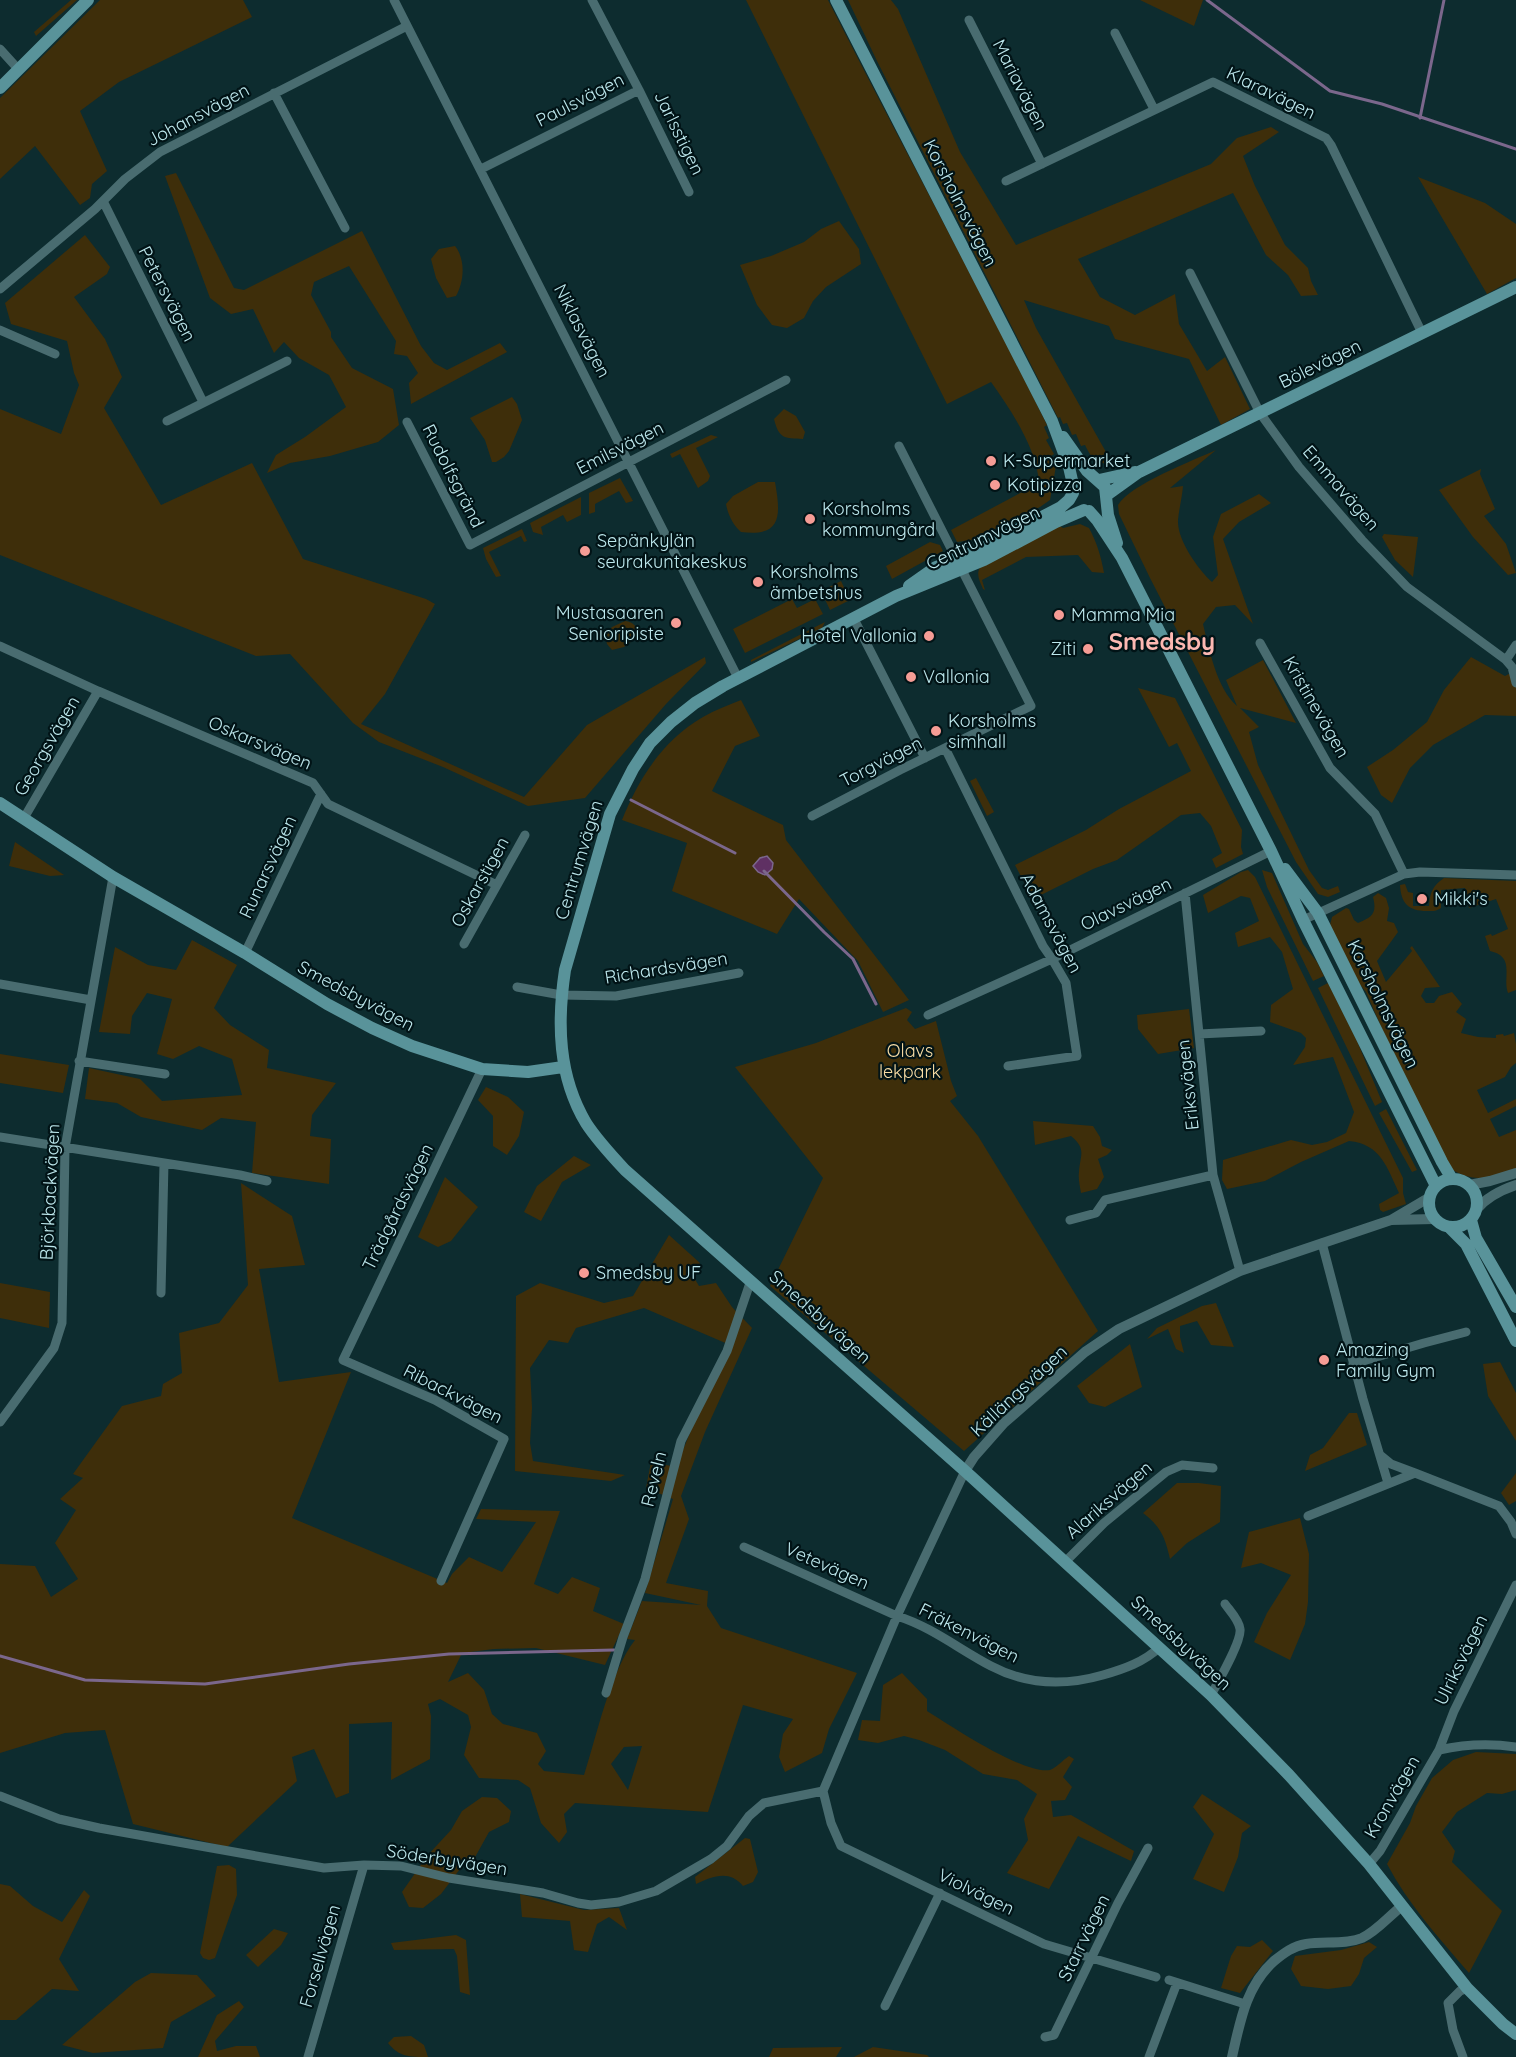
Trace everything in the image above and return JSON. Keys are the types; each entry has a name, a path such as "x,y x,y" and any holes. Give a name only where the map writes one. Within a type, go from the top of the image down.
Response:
{"main road":[{"path":"0,88 88,0"},
{"name":"Korsholmsvägen","path":"836,0 1052,422 1069,467 1073,491"},
{"name":"Bölevägen","path":"1107,497 1139,472 1516,286"},
{"name":"Korsholmsvägen","path":"1052,422 1080,462 1097,479"},
{"name":"Bölevägen","path":"1097,479 1139,472"},
{"path":"1082,479 1097,479 1105,487 1107,497 1101,507 1087,511 1075,502 1073,491 1082,479"},
{"name":"Centrumvägen","path":"563,1066 560,1031 561,994 566,970 610,814 633,769 650,743 670,722 695,703 738,678 896,596 957,559 979,550 1060,507 1069,500 1073,491"},
{"name":"Korsholmsvägen","path":"1107,497 1108,515 1122,558"},
{"name":"Korsholmsvägen","path":"1087,511 1097,520 1122,558 1271,851 1433,1191"},
{"name":"Centrumvägen","path":"957,559 1087,511"},
{"name":"Smedsbyvägen","path":"0,803 113,877 245,953 327,1004 372,1028 412,1046 482,1069 528,1072 563,1066 575,1101 586,1123 625,1170 965,1471 1211,1695 1289,1775 1369,1864 1467,1988 1516,2034"},
{"name":"Korsholmsvägen","path":"1271,851 1318,913 1452,1179"},
{"path":"1516,1307 1476,1238 1474,1215 1476,1196 1464,1181 1452,1179 1433,1191 1429,1204 1434,1218 1438,1223 1449,1227 1466,1244 1516,1341"},
{"path":"1449,1227 1457,1227 1474,1215"}],"street":[{"name":"Niklasvägen","path":"394,0 738,678"},
{"name":"Paulsvägen","path":"481,169 639,90 592,0"},
{"name":"Mariavägen","path":"969,20 1042,164"},
{"name":"Johansvägen","path":"0,289 103,201 125,179 160,152 407,26"},
{"path":"1115,33 1154,109"},
{"path":"0,49 19,70"},
{"name":"Klaravägen","path":"1006,181 1213,82 1326,138 1422,333"},
{"name":"Jarlsstigen","path":"639,90 689,192"},
{"path":"274,93 345,228"},
{"name":"Petersvägen","path":"103,201 203,402"},
{"name":"Emmavägen","path":"1190,273 1260,413 1299,467 1362,540 1407,587 1506,660"},
{"path":"0,330 55,354"},
{"path":"167,421 287,361"},
{"name":"Emilsvägen","path":"470,545 786,380"},
{"name":"Rudolfsgränd","path":"407,422 470,545"},
{"path":"899,446 957,559"},
{"name":"Torgvägen","path":"812,816 1031,706 957,559"},
{"path":"854,619 925,758"},
{"name":"Kristinevägen","path":"1260,643 1330,768 1375,814 1404,874"},
{"path":"1516,645 1506,660 1512,667 1516,683"},
{"name":"Oskarsvägen","path":"0,646 98,691 313,783 328,804 497,885"},
{"name":"Georgsvägen","path":"24,818 98,691"},
{"name":"Adamsvägen","path":"945,748 1043,946 1066,983 1077,1056 1008,1066"},
{"name":"Runarsvägen","path":"245,953 321,794"},
{"name":"Oskarstigen","path":"464,944 525,835"},
{"name":"Olavsvägen","path":"928,1015 1052,959 1271,851"},
{"path":"1303,920 1404,874 1420,872 1516,874"},
{"name":"Björkbackvägen","path":"0,1422 54,1348 62,1323 65,1148 113,877"},
{"name":"Eriksvägen","path":"1185,893 1213,1174 1240,1271"},
{"name":"Richardsvägen","path":"561,994 616,996 740,974"},
{"path":"0,984 91,1000"},
{"path":"517,987 561,994"},
{"path":"1199,1034 1261,1031"},
{"path":"79,1061 165,1074"},
{"name":"Trädgårdsvägen","path":"343,1360 482,1069"},
{"path":"0,1137 267,1181"},
{"path":"161,1293 164,1163"},
{"path":"1469,1185 1516,1173"},
{"path":"1070,1220 1096,1213 1105,1200 1213,1174"},
{"path":"1474,1215 1482,1202 1516,1185"},
{"name":"Källängsvägen","path":"1391,1220 1433,1191"},
{"name":"Källängsvägen","path":"823,1791 897,1616 965,1471 974,1457 1004,1423 1085,1352 1119,1329 1240,1271 1391,1220 1434,1218"},
{"path":"1322,1243 1353,1364 1388,1483"},
{"name":"Reveln","path":"606,1693 623,1637 645,1579 681,1441 727,1351 751,1280"},
{"path":"1353,1364 1466,1332"},
{"name":"Ribackvägen","path":"343,1360 435,1400 504,1439 441,1581"},
{"path":"1380,1455 1391,1464 1500,1506 1511,1521 1516,1534"},
{"name":"Alariksvägen","path":"1065,1562 1104,1523 1166,1472 1182,1465 1213,1468"},
{"path":"1308,1516 1415,1473"},
{"name":"Vetevägen","path":"744,1547 897,1616"},
{"name":"Ulriksvägen","path":"1439,1750 1454,1711 1516,1585"},
{"path":"1211,1695 1236,1647 1241,1632 1238,1623 1225,1604"},
{"name":"Fräkenvägen","path":"897,1616 913,1621 992,1667 1016,1677 1057,1684 1079,1682 1124,1669 1150,1656 1160,1647"},
{"name":"Kronvägen","path":"1369,1864 1380,1851 1439,1750 1456,1746 1495,1744 1516,1747"},
{"name":"Söderbyvägen","path":"0,1796 59,1819 99,1828 324,1868 364,1865 401,1866 449,1878 543,1893 578,1903 603,1904 619,1902 656,1891 711,1859 727,1846 749,1816 764,1803 823,1791"},
{"name":"Violvägen","path":"823,1791 831,1823 841,1846 1044,1944 1156,1977"},
{"name":"Starrvägen","path":"1045,2037 1054,2035 1118,1903 1148,1848"},
{"name":"Forsellvägen","path":"308,2057 364,1865"},
{"path":"885,2006 940,1893"},
{"path":"1232,2057 1245,2004 1251,1991 1267,1968 1285,1952 1305,1944 1342,1942 1362,1938 1402,1906"},
{"path":"1149,2057 1173,1982 1245,2004"},
{"path":"1463,2057 1453,2030 1448,2003 1460,1991 1467,1988"}],"green space":[{"path":"71,0 77,0 36,36 34,32"},
{"path":"100,0 243,0 252,17 119,82 80,111 107,171 92,184 90,198 80,205 35,146 0,179 0,98"},
{"path":"746,0 828,0 1047,425 1044,427 1049,438 1046,440 1054,454 1051,456 1056,466 1050,500 1040,507 973,540 957,542 951,530 1039,483 1028,443 991,382 947,404"},
{"path":"848,0 891,0 898,9 960,152 1016,245 1211,164 1237,138 1271,127 1279,132 1243,156 1255,186 1285,245 1308,268 1318,295 1301,296 1288,275 1266,255 1233,193 1078,259 1100,297 1135,315 1175,294 1179,324 1207,371 1225,357 1250,409 1221,425 1189,359 1115,339 1109,326 1024,300 1036,328 1106,452 1116,465 1097,461 1085,445 1081,446 1076,434 1072,435 1067,423 1063,424 1060,417 1058,418"},
{"path":"1140,0 1203,0 1194,26"},
{"path":"176,173 234,288 244,290 362,231 421,346 434,363 447,370 500,343 507,352 411,404 409,383 418,373 407,356 394,354 396,341 349,266 314,282 311,295 331,332 331,337 352,368 393,389 399,425 378,442 330,456 290,463 267,473 276,455 346,407 329,375 299,358 284,342 274,353 253,309 231,314 210,298 165,176"},
{"path":"1418,177 1485,203 1516,224 1516,278 1487,294"},
{"path":"839,221 859,249 861,264 826,287 813,301 804,318 787,328 772,325 757,305 740,265 771,256 804,242 821,229"},
{"path":"85,235 110,267 107,274 74,297 105,339 122,377 104,408 161,505 252,463 303,559 426,599 435,604 385,694 361,724 524,797 587,725 705,657 706,663 666,704 585,798 528,806 443,767 379,742 353,723 290,654 256,656 0,555 0,409 61,434 79,385 67,341 11,324 5,303"},
{"path":"455,246 461,258 462,278 456,296 447,298 436,278 431,259 439,249"},
{"path":"512,397 522,420 509,451 504,457 492,462 485,440 470,418"},
{"path":"784,409 796,416 805,432 803,439 787,438 780,434 774,419"},
{"path":"711,435 718,437 696,448 710,476 708,481 698,488 680,454 672,458 670,454"},
{"path":"1216,450 1170,488 1183,486 1178,520 1181,536 1189,554 1212,582 1218,575 1213,537 1221,514 1259,494 1271,503 1239,522 1223,539 1253,624 1235,605 1216,607 1203,624 1208,645 1224,690 1237,706 1226,680 1263,660 1296,723 1240,708 1259,727 1249,732 1258,765 1309,870 1322,888 1328,890 1338,886 1340,892 1328,897 1318,894 1296,862 1119,514 1118,505 1135,489"},
{"path":"1481,469 1480,474 1495,509 1484,516 1506,544 1516,573 1508,575 1473,537 1439,490"},
{"path":"620,478 633,501 626,503 619,491 595,504 595,512 589,514 589,493"},
{"path":"758,482 775,482 778,505 776,522 764,531 741,532 731,520 726,504 733,496"},
{"path":"581,497 581,515 567,522 563,515 541,527 543,535 533,532 530,523"},
{"path":"1080,524 1089,528 1092,534 1104,573 1092,572 1078,555 1026,557 982,580 985,590 983,589 978,575 981,566 1060,526 1063,528"},
{"path":"522,529 527,541 524,542 521,536 489,552 501,576 496,577 483,548"},
{"path":"1384,534 1418,537 1413,577 1395,560 1382,537"},
{"path":"930,542 940,545 943,551 892,579 886,566"},
{"path":"841,581 850,600 830,610 821,591"},
{"path":"792,599 797,608 815,599 823,614 745,653 733,629"},
{"path":"625,621 635,625 640,635 624,647 612,650 607,644 605,634 612,627"},
{"path":"825,622 822,628 751,662 751,660"},
{"path":"1471,657 1505,676 1516,670 1516,716 1485,715 1433,745 1410,768 1392,803 1381,795 1367,767 1393,750 1427,722 1444,690"},
{"path":"1138,688 1175,698 1242,830 1243,854 1216,868 1212,859 1222,853 1211,826 1200,813 1181,815 1117,860 1093,869 1033,899 1015,865 1086,830 1119,809 1191,771 1177,743 1169,747"},
{"path":"741,700 760,736 735,746 712,791 783,825 786,840 909,1000 883,1012 858,961 799,899 777,934 672,891 687,843 622,820 636,789 664,749 689,726 703,717"},
{"path":"976,778 994,812 987,816 970,781"},
{"path":"15,842 65,875 50,876 9,866"},
{"path":"1248,870 1255,877 1403,1178 1406,1204 1383,1212 1380,1210 1379,1204 1399,1193 1386,1166 1376,1152 1360,1143 1349,1141 1265,1181 1227,1189 1222,1180 1223,1160 1291,1140 1312,1145 1327,1142 1346,1133 1354,1112 1333,1057 1293,1065 1305,1047 1306,1038 1301,1033 1270,1022 1271,1005 1293,989 1282,952 1270,937 1238,947 1235,933 1259,921 1250,898 1241,896 1208,913 1203,895"},
{"path":"1262,870 1272,873 1303,944 1317,962 1324,976 1313,981 1267,887"},
{"path":"1444,878 1516,881 1516,990 1508,993 1506,963 1498,954 1490,951 1485,936 1491,934 1492,936 1508,929 1496,899 1469,908 1465,888 1441,890 1441,908 1436,911 1420,911 1410,908 1404,901 1400,885 1405,884 1408,892 1413,893 1413,906 1429,906 1432,890"},
{"path":"1378,893 1386,898 1389,908 1387,921 1394,923 1398,932 1377,961 1386,982 1412,951 1410,948 1412,946 1440,987 1425,988 1421,996 1426,1003 1434,1003 1439,996 1452,992 1462,1004 1456,1012 1466,1019 1461,1033 1496,1038 1496,1035 1503,1034 1504,1036 1514,1033 1516,1063 1505,1077 1477,1090 1488,1113 1516,1099 1516,1106 1490,1119 1499,1137 1516,1130 1516,1170 1491,1177 1476,1178 1451,1169 1386,1038 1366,992 1357,981 1330,925 1332,917 1346,908 1358,923 1367,919 1373,914 1373,897"},
{"path":"192,940 237,965 214,1008 230,1025 269,1050 267,1068 336,1083 312,1115 310,1136 331,1139 329,1184 252,1173 256,1122 221,1118 202,1130 141,1117 117,1103 85,1099 89,1068 140,1079 162,1101 242,1095 232,1059 199,1046 173,1059 157,1054 172,999 147,993 132,1016 130,1034 99,1032 115,947 148,965 176,970"},
{"path":"1328,983 1357,1041 1382,1102 1375,1106 1318,988"},
{"name":"Olavs lekpark","path":"906,1008 912,1012 907,1020 915,1029 936,1021 957,1096 950,1101 978,1136 1098,1331 964,1451 770,1286 823,1178 735,1067 816,1043"},
{"path":"1189,1009 1194,1048 1158,1054 1138,1029 1137,1015"},
{"path":"0,1054 69,1065 63,1093 0,1083"},
{"path":"486,1087 508,1097 524,1112 519,1136 507,1155 493,1146 493,1116 478,1100"},
{"path":"1386,1109 1417,1170 1412,1172 1379,1113"},
{"path":"1033,1121 1093,1126 1100,1137 1102,1146 1112,1150 1098,1159 1104,1177 1097,1189 1081,1193 1079,1175 1081,1149 1076,1141 1071,1136 1035,1145"},
{"path":"574,1156 591,1165 562,1182 541,1221 524,1212 537,1186"},
{"path":"445,1177 478,1207 451,1241 438,1247 418,1237"},
{"path":"241,1183 292,1216 305,1265 259,1269 279,1382 351,1372 292,1518 447,1583 452,1574 469,1557 502,1572 536,1522 476,1519 481,1509 560,1511 534,1584 558,1594 572,1577 600,1588 593,1611 624,1624 605,1665 536,1648 494,1649 462,1653 448,1682 468,1673 484,1690 492,1714 503,1724 537,1733 546,1751 538,1764 544,1771 584,1775 611,1686 626,1653 635,1640 627,1639 642,1601 701,1605 645,1593 673,1499 646,1488 651,1462 676,1467 708,1389 730,1345 644,1308 576,1328 568,1343 549,1340 530,1368 532,1408 530,1443 533,1461 625,1475 611,1481 515,1471 516,1296 540,1283 604,1303 633,1296 669,1235 700,1263 693,1276 699,1286 716,1283 732,1307 752,1328 705,1432 681,1496 689,1519 666,1583 708,1591 707,1606 721,1628 857,1673 829,1729 822,1753 785,1772 779,1757 783,1734 793,1719 743,1705 708,1812 575,1803 564,1814 567,1832 559,1843 541,1823 530,1788 518,1780 479,1778 464,1755 471,1727 468,1715 440,1699 428,1704 431,1716 430,1759 391,1780 392,1722 349,1724 349,1793 336,1798 314,1749 292,1757 297,1781 227,1847 133,1824 105,1730 65,1733 0,1753 0,1564 35,1566 51,1597 78,1579 55,1543 76,1510 60,1499 83,1478 73,1474 122,1406 161,1396 163,1384 182,1373 179,1333 219,1323 248,1285","holes":["642,1746 628,1790 611,1764 624,1747"]},
{"path":"0,1283 50,1292 49,1328 0,1318"},
{"path":"1216,1303 1234,1347 1211,1345 1197,1321 1180,1326 1184,1353 1176,1349 1168,1329 1147,1339 1157,1328 1202,1306"},
{"path":"1130,1344 1142,1387 1105,1407 1089,1403 1077,1386"},
{"path":"1500,1362 1516,1393 1516,1441 1488,1396 1483,1364"},
{"path":"1349,1413 1357,1413 1367,1445 1305,1471 1310,1455 1323,1448"},
{"path":"1516,1473 1516,1501 1509,1505 1501,1493"},
{"path":"1177,1483 1221,1486 1220,1522 1187,1543 1170,1559 1161,1533 1143,1513"},
{"path":"1300,1518 1309,1554 1308,1602 1305,1624 1290,1660 1254,1642 1267,1613 1291,1575 1261,1563 1241,1568 1249,1532"},
{"path":"902,1673 927,1699 927,1711 1006,1757 1038,1770 1055,1768 1069,1756 1074,1759 1063,1777 1072,1787 1065,1800 1051,1801 1053,1817 1071,1815 1134,1851 1131,1861 1078,1836 1049,1889 1007,1873 1028,1840 1024,1819 1037,1794 1017,1780 983,1774 945,1750 919,1740 904,1736 878,1743 858,1740 862,1720 880,1721 883,1685"},
{"path":"1476,1752 1516,1754 1516,1790 1502,1794 1487,1793 1457,1812 1442,1832 1455,1851 1452,1862 1502,1911 1469,1973 1414,1907 1387,1864 1432,1778 1453,1760"},
{"path":"1202,1794 1251,1826 1242,1833 1238,1857 1224,1892 1193,1879 1214,1834 1193,1807"},
{"path":"482,1797 497,1798 511,1811 509,1822 489,1832 474,1859 463,1865 441,1894 423,1908 409,1907 402,1892 427,1856 451,1830 462,1811"},
{"path":"745,1838 750,1839 758,1872 753,1882 743,1886 732,1878 720,1876 696,1884 695,1877"},
{"path":"229,1865 236,1869 237,1895 215,1958 209,1960 203,1958 200,1953 217,1866"},
{"path":"0,1884 10,1886 33,1906 62,1922 84,1890 90,1896 59,1959 79,1991 52,1989 16,2020 0,2020"},
{"path":"520,1894 584,1910 619,1908 627,1930 609,1917 597,1924 588,1952 574,1950 570,1921 522,1917"},
{"path":"274,1929 288,1933 281,1945 258,1967 246,1955"},
{"path":"456,1935 466,1940 470,1995 460,1992 457,1956 454,1949 394,1950 391,1943"},
{"path":"1262,1940 1273,1951 1240,1993 1221,1988 1231,1956 1237,1946 1250,1947"},
{"path":"1369,1942 1377,1947 1364,1958 1359,1974 1351,1986 1328,1989 1301,1986 1291,1969 1295,1956 1341,1950"},
{"path":"151,1973 197,1975 216,1996 171,2022 163,2048 93,2053 62,2045 135,1982"},
{"path":"239,2001 244,2007 215,2041 217,2051 236,2046 256,2046 260,2057 198,2057 217,2015"},
{"path":"411,2036 424,2045 428,2057 405,2055 396,2051 388,2043 394,2037"},
{"path":"842,2047 836,2057 769,2057 773,2048"},
{"path":"873,2047 927,2055 929,2057 854,2057"}],"shaded area":[{"path":"767,856 773,863 772,869 765,875 753,866 760,858"}],"waterway":[{"path":"1207,0 1330,91 1382,104 1516,149"},
{"path":"1420,118 1444,0"},
{"path":"631,800 735,853"},
{"path":"764,871 853,959 876,1004"},
{"path":"0,1656 85,1680 205,1684 349,1664 449,1654 614,1650"}],"place":[{"name":"K-Supermarket","path":"991,461"},
{"name":"Kotipizza","path":"995,485"},
{"name":"Korsholms kommungård","path":"810,519"},
{"name":"Sepänkylän seurakuntakeskus","path":"585,551"},
{"name":"Korsholms ämbetshus","path":"758,582"},
{"name":"Mamma Mia","path":"1059,615"},
{"name":"Mustasaaren Senioripiste","path":"676,623"},
{"name":"Hotel Vallonia","path":"929,636"},
{"name":"Ziti","path":"1088,649"},
{"name":"Vallonia","path":"911,677"},
{"name":"Korsholms simhall","path":"936,731"},
{"name":"Mikki's","path":"1422,899"},
{"name":"Smedsby UF","path":"584,1273"},
{"name":"Amazing Family Gym","path":"1324,1360"}],"district":[{"name":"Smedsby","path":"1162,642"}]}
